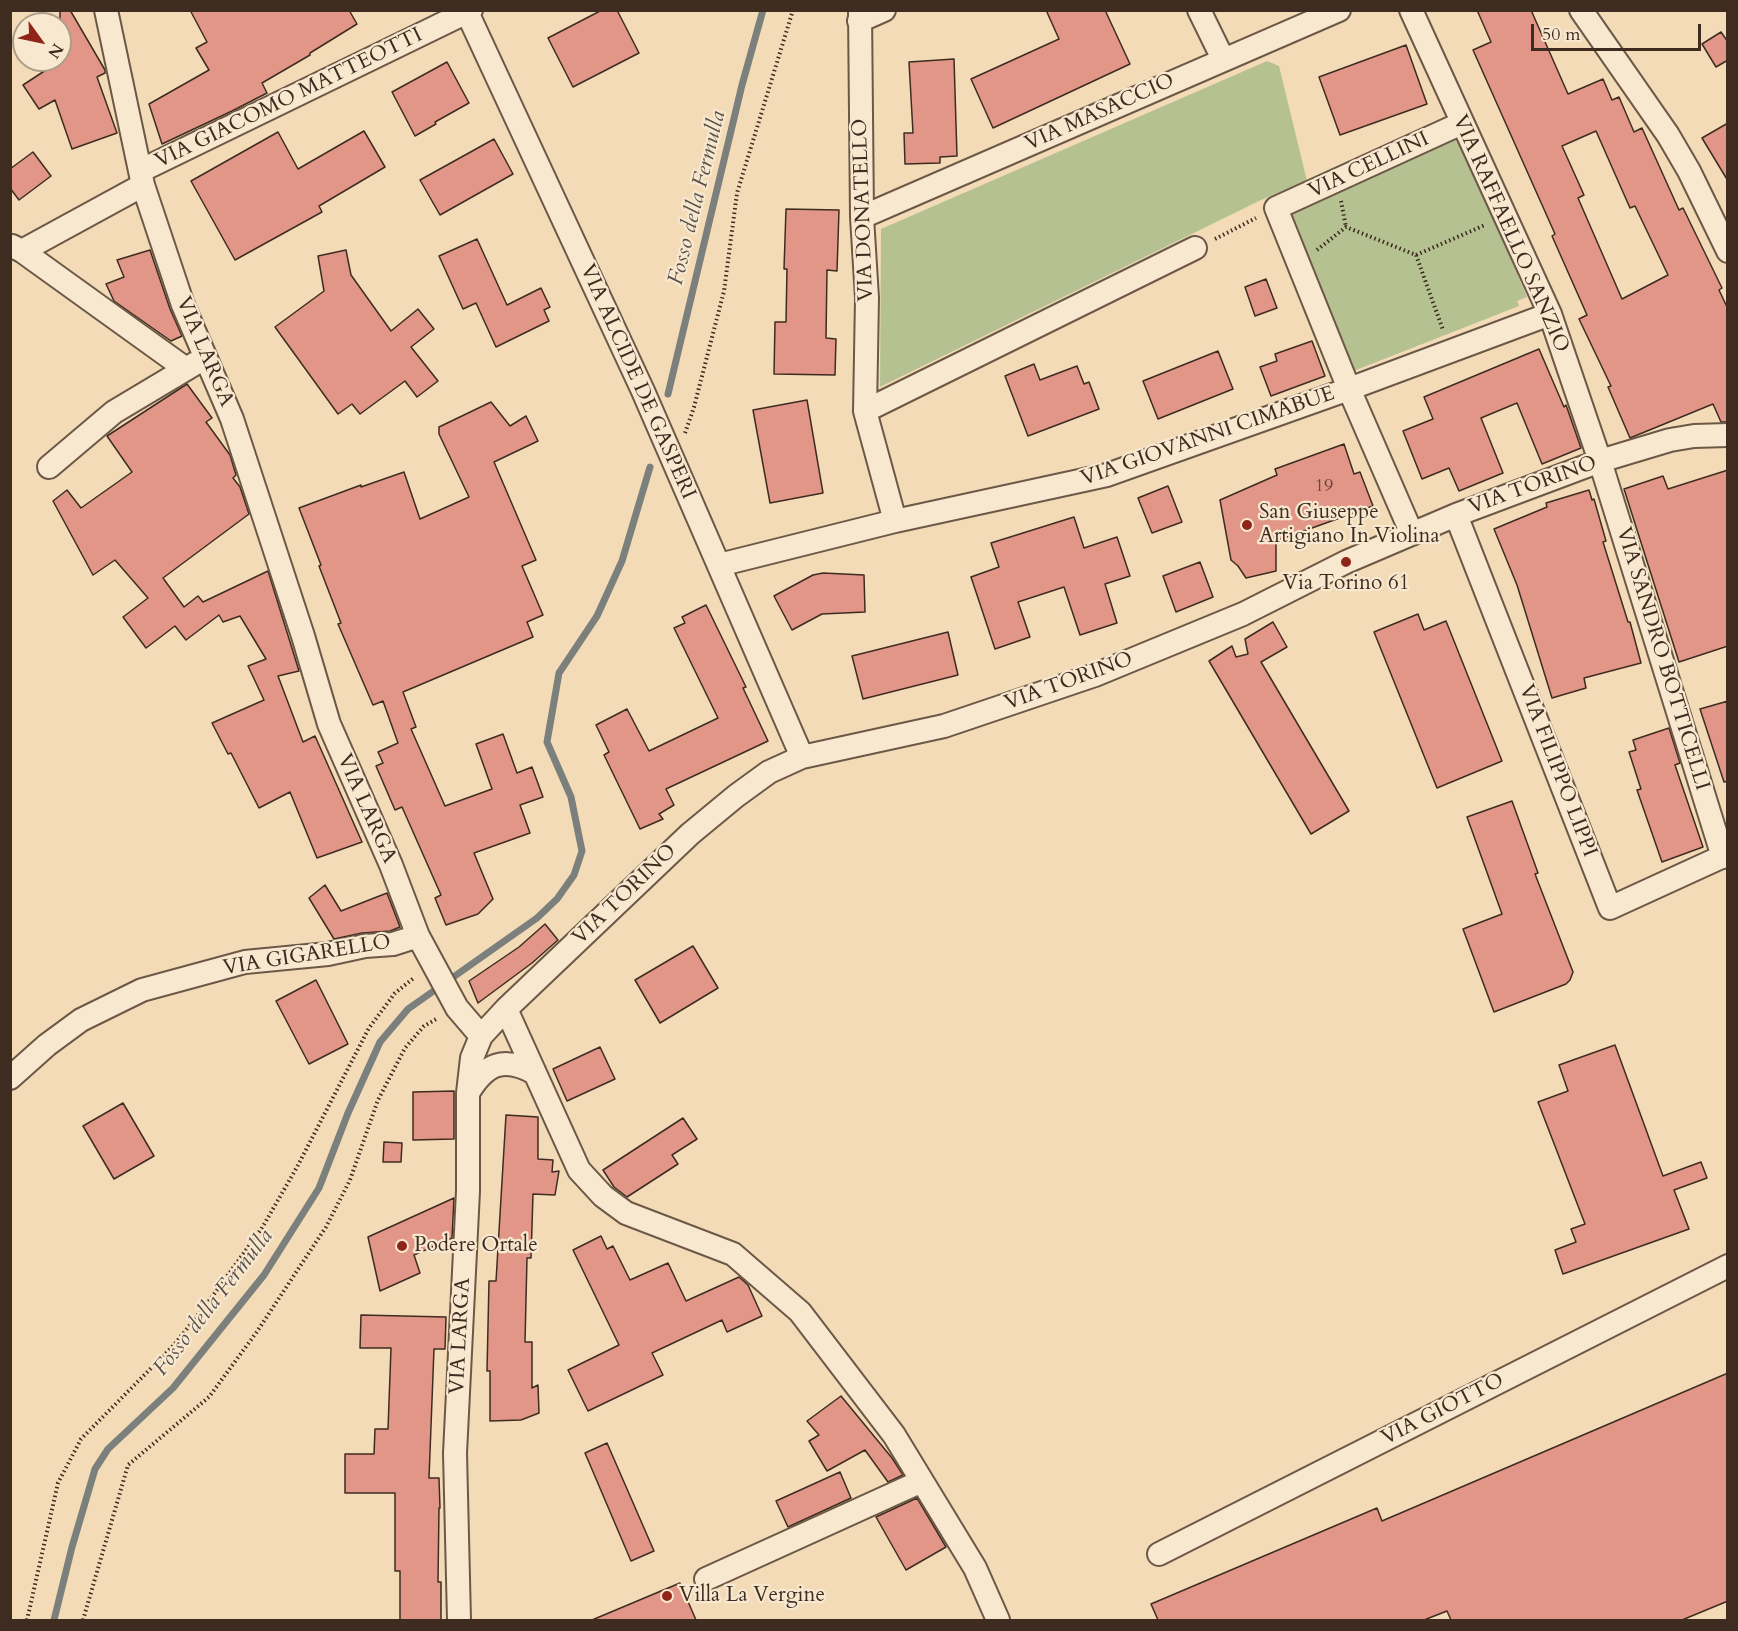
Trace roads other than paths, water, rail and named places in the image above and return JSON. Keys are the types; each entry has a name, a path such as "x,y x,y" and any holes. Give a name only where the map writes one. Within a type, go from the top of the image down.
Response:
{"street":[{"name":"VIA LARGA","path":"106,10 141,178 183,305 195,363 232,419 329,724 391,865 418,936 456,1005 481,1036 472,1058 468,1093 468,1191 455,1453 459,1620"},
{"path":"859,16 884,10"},
{"path":"1199,10 1223,59"},
{"name":"VIA MASACCIO","path":"862,217 1339,10"},
{"name":"VIA RAFFAELLO SANZIO","path":"1411,10 1550,314 1600,461"},
{"path":"1581,10 1668,135 1689,171 1728,250"},
{"name":"VIA GIACOMO MATTEOTTI","path":"16,248 141,178 468,11"},
{"name":"VIA ALCIDE DE GASPERI","path":"468,11 643,391 802,757"},
{"name":"VIA DONATELLO","path":"859,16 862,217 867,298 865,411 895,522"},
{"name":"VIA CELLINI","path":"1349,389 1276,208 1462,123"},
{"path":"16,248 195,363 114,412 49,467"},
{"path":"865,411 1195,248"},
{"name":"VIA GIOVANNI CIMABUE","path":"719,565 895,522 1107,475 1349,389 1550,314"},
{"path":"1349,389 1412,534"},
{"name":"VIA TORINO","path":"481,1036 506,1009 690,834 770,771 802,757 944,726 1095,675 1243,614 1346,562 1456,515 1600,461 1670,440 1695,436 1728,435"},
{"name":"VIA SANDRO BOTTICELLI","path":"1600,461 1725,856"},
{"name":"VIA FILIPPO LIPPI","path":"1456,515 1610,908 1725,856"},
{"name":"VIA GIGARELLO","path":"10,1078 47,1045 81,1020 142,990 245,962 328,954 365,946 393,944 418,936"},
{"path":"506,1009 579,1170 603,1196 626,1213 733,1254 800,1312 894,1435 975,1568 998,1620"},
{"path":"468,1093 478,1077 488,1069 504,1064 519,1065 535,1073"},
{"name":"VIA GIOTTO","path":"1159,1554 1727,1267"},
{"path":"706,1579 922,1481"}],"waterway":[{"name":"Fosso della Fermulla","path":"668,394 742,85 763,10"},
{"name":"Fosso della Fermulla","path":"54,1620 95,1469 108,1449 173,1388 264,1275 319,1188 348,1113 380,1042 408,1009 537,918 557,899 574,875 582,851 571,797 547,742 559,673 597,616 622,561 650,467"}],"place":[{"name":"San Giuseppe Artigiano In Violina","path":"1247,525"},
{"name":"Via Torino 61","path":"1346,562"},
{"name":"Podere Ortale","path":"402,1246"},
{"name":"Villa La Vergine","path":"667,1596"}]}
